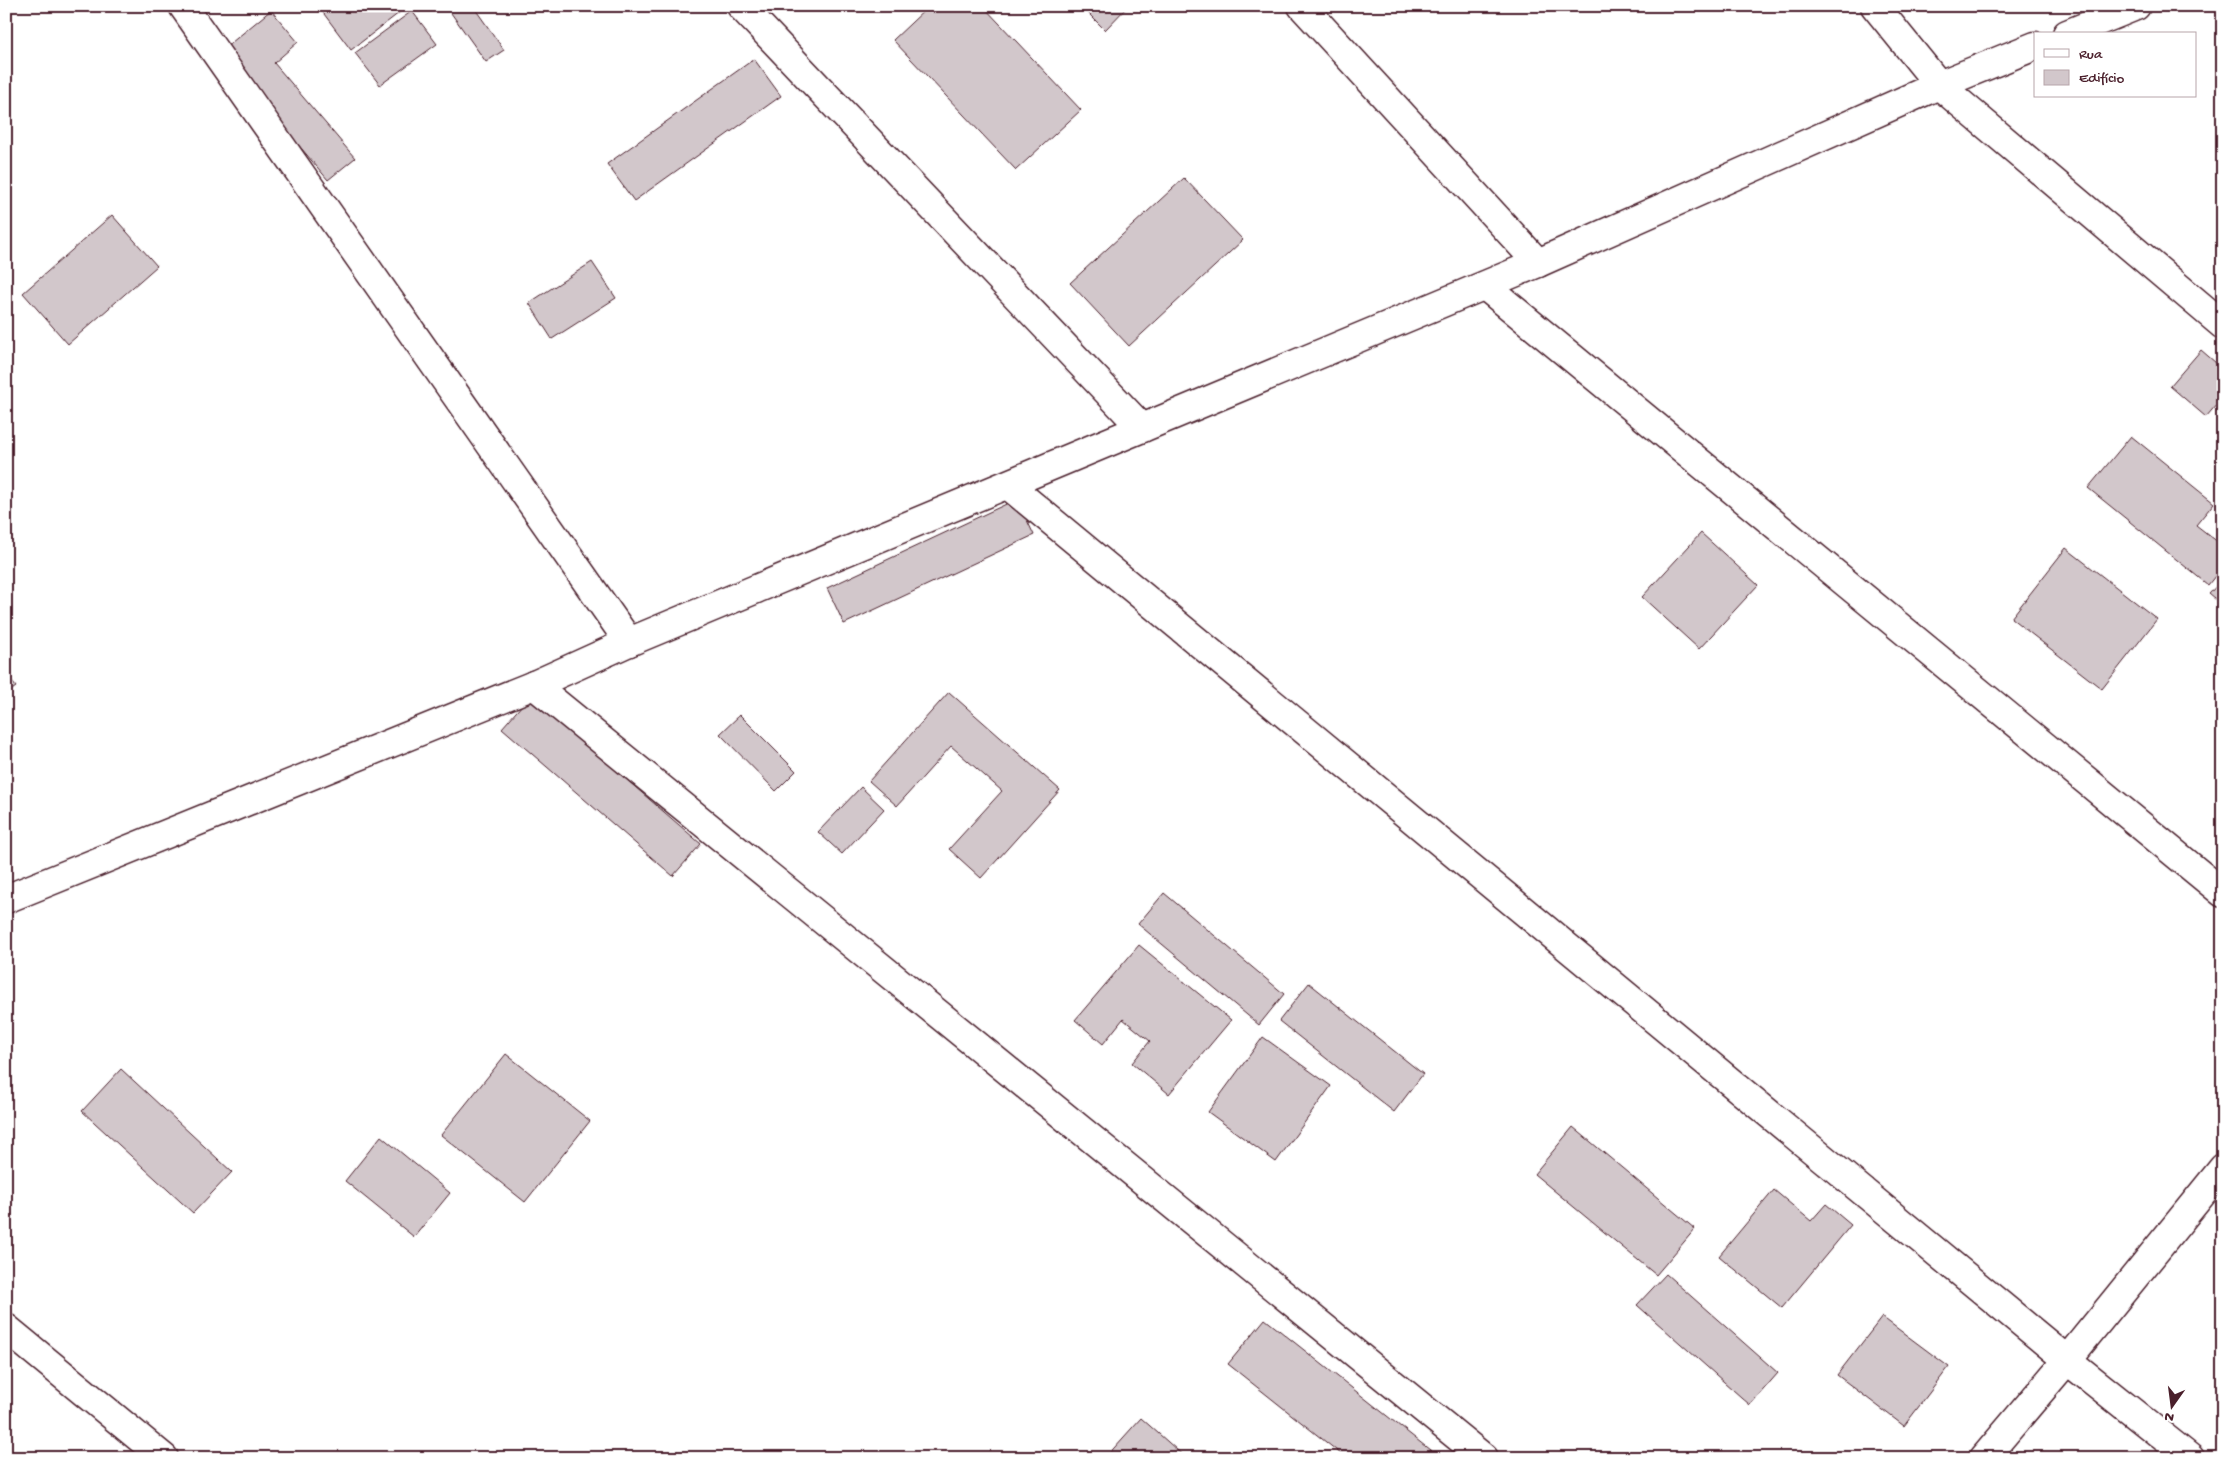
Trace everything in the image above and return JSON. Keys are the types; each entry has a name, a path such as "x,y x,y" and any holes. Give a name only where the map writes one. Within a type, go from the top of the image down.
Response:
{"street":[{"path":"183,6 629,642"},
{"path":"741,6 1142,428"},
{"path":"1302,6 1538,263"},
{"path":"1876,6 1940,85 2223,325"},
{"path":"2072,32 2136,6"},
{"path":"6,899 534,685 629,642 1485,286 1940,85 2034,46"},
{"path":"1485,286 2223,893"},
{"path":"1008,485 2067,1360 2190,1458"},
{"path":"534,685 1484,1458"},
{"path":"1984,1458 2067,1360 2223,1168"},
{"path":"6,1328 164,1458"}],"building":[{"path":"318,6 408,6 351,50"},
{"path":"446,6 473,6 504,50 486,62"},
{"path":"929,6 983,6 1081,110 1016,170 893,40"},
{"path":"1081,6 1128,6 1105,30"},
{"path":"271,10 298,42 274,63 355,158 328,180 220,52"},
{"path":"412,11 437,44 380,85 355,53"},
{"path":"754,59 781,96 634,201 607,164"},
{"path":"1184,178 1243,240 1129,346 1070,283"},
{"path":"112,215 157,266 68,344 23,293"},
{"path":"592,262 616,298 552,339 529,303"},
{"path":"2201,350 2223,369 2223,397 2206,417 2170,386"},
{"path":"2131,436 2214,503 2196,525 2223,546 2223,566 2208,585 2088,488"},
{"path":"1017,499 1034,535 844,624 827,588"},
{"path":"1701,533 1758,585 1699,649 1642,597"},
{"path":"2066,548 2157,619 2102,689 2011,618"},
{"path":"2223,579 2223,606 2209,594"},
{"path":"6,674 16,687 6,694"},
{"path":"949,692 1060,790 981,878 949,849 1002,791 951,746 897,806 869,781"},
{"path":"530,696 701,844 673,876 502,728"},
{"path":"740,715 796,771 776,791 720,734"},
{"path":"861,787 884,809 842,854 818,832"},
{"path":"1164,893 1284,994 1259,1025 1138,924"},
{"path":"1139,945 1231,1020 1169,1094 1132,1063 1150,1041 1123,1019 1103,1044 1075,1020"},
{"path":"1309,983 1423,1074 1394,1112 1279,1021"},
{"path":"1263,1037 1331,1086 1276,1162 1208,1112"},
{"path":"506,1054 590,1121 525,1202 441,1135"},
{"path":"121,1069 232,1172 193,1213 82,1111"},
{"path":"1573,1127 1695,1229 1656,1275 1534,1174"},
{"path":"381,1136 450,1193 414,1237 345,1181"},
{"path":"1774,1190 1811,1221 1826,1204 1851,1225 1782,1308 1719,1256"},
{"path":"1666,1274 1778,1373 1750,1405 1637,1305"},
{"path":"1882,1317 1949,1367 1904,1426 1837,1375"},
{"path":"1265,1319 1440,1458 1346,1458 1228,1364"},
{"path":"1141,1418 1186,1458 1105,1458"}]}
